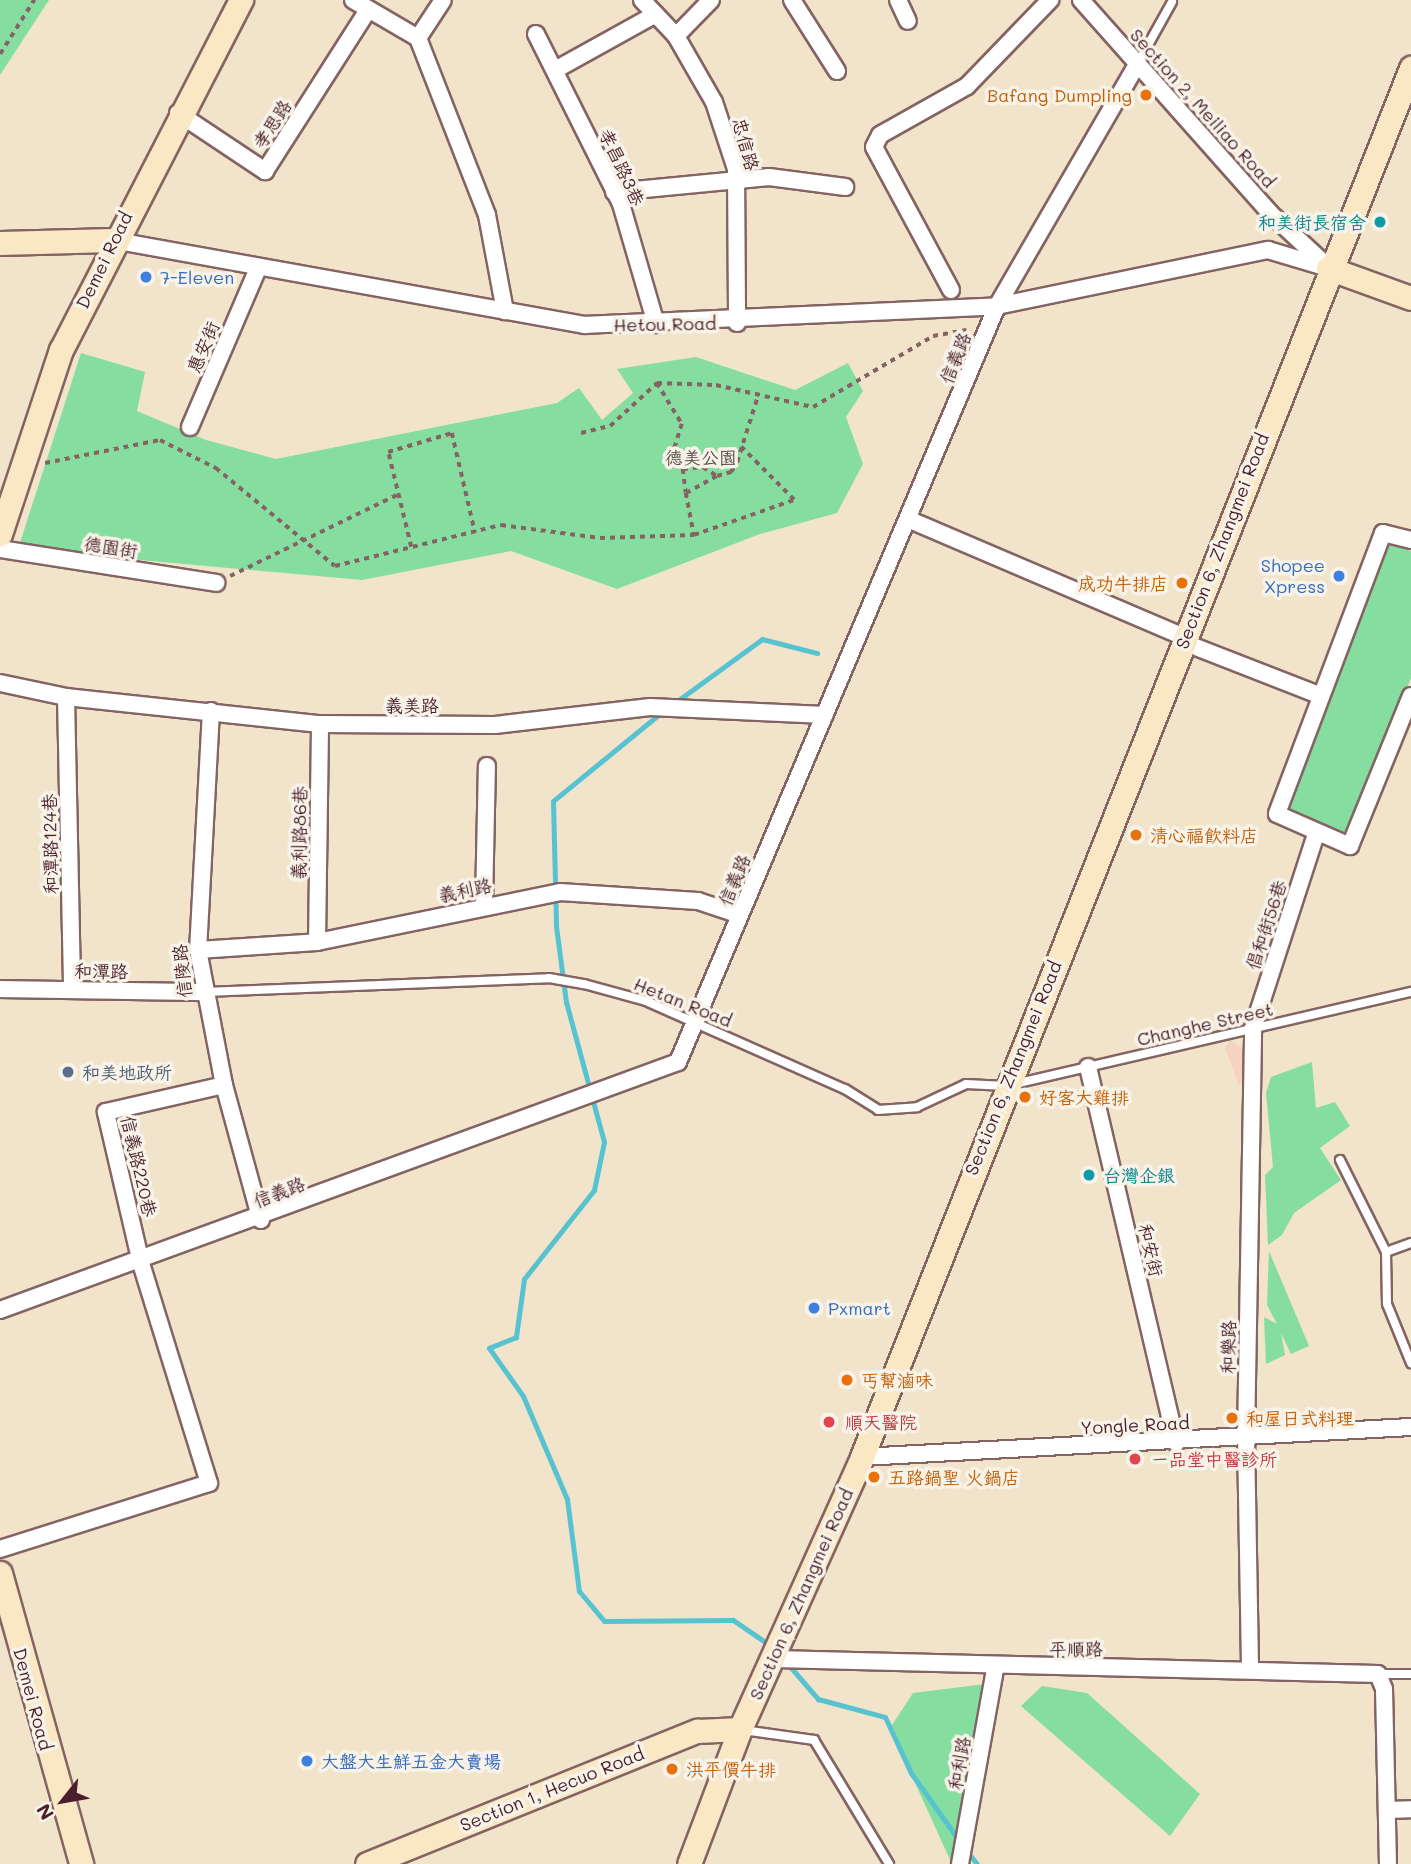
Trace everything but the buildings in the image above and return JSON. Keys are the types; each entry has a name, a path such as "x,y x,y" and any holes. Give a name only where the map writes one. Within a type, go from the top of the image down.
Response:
{"street":[{"name":"Demei Road","path":"0,534 4,510 23,468 61,350 112,240 241,0"},
{"path":"353,0 418,38 487,215 505,311"},
{"path":"418,38 443,0"},
{"name":"忠信路","path":"642,0 676,36 714,102 737,180 737,323"},
{"path":"676,36 711,0"},
{"path":"792,0 836,71"},
{"path":"898,0 908,21"},
{"path":"951,290 874,147 880,135 967,86 1050,0"},
{"name":"Section 2, Meiliao Road","path":"1081,0 1328,268"},
{"name":"孝思路","path":"178,113 265,171 368,10"},
{"path":"555,71 656,14"},
{"name":"孝昌路3巷","path":"536,34 614,192 656,324"},
{"name":"信義路","path":"0,1310 261,1220 672,1067 695,1023 910,520 997,306 1138,63"},
{"name":"Section 6, Zhangmei Road","path":"689,1864 740,1729 775,1660 862,1457 1328,268 1411,68"},
{"path":"614,192 769,177 845,187"},
{"name":"Hetou Road","path":"0,243 112,240 255,275 505,311 585,326 737,323 997,306 1268,250 1328,268"},
{"path":"1328,268 1411,298"},
{"name":"惠安街","path":"190,427 255,275"},
{"path":"910,520 1183,640 1319,695"},
{"path":"1411,540 1383,533 1319,695 1278,814 1316,834 1350,846 1411,696"},
{"name":"德園街","path":"0,549 216,583"},
{"name":"義美路","path":"0,682 66,696 320,724 495,725 660,707 825,715"},
{"name":"和潭路124巷","path":"66,696 72,990"},
{"name":"信陵路","path":"211,711 198,950 202,992 223,1085 261,1220"},
{"name":"義利路86巷","path":"317,942 320,724"},
{"path":"484,905 487,766"},
{"name":"倡和街56巷","path":"1254,1028 1316,834"},
{"name":"義利路","path":"198,950 317,942 484,905 560,892 698,901 740,915"},
{"name":"和潭路","path":"0,989 202,992"},
{"name":"和樂路","path":"1250,1666 1246,1438 1254,1028"},
{"name":"和安街","path":"1088,1067 1176,1443"},
{"name":"信義路220巷","path":"141,1263 106,1112 223,1085"},
{"path":"0,1549 209,1483 141,1263"},
{"name":"Yongle Road","path":"862,1457 1176,1443 1411,1427"},
{"name":"Demei Road","path":"0,1576 81,1864"},
{"name":"平順路","path":"775,1660 995,1669 1250,1666 1378,1674"},
{"name":"和利路","path":"960,1864 995,1669"},
{"path":"1378,1674 1388,1810 1388,1864"},
{"name":"Section 1, Hecuo Road","path":"367,1864 697,1731 740,1729"},
{"path":"1388,1810 1411,1809"}],"lane":[{"path":"1138,63 1172,2"},
{"name":"Hetan Road","path":"202,992 549,978 646,1000 878,1110 917,1107 965,1084 1006,1087"},
{"name":"Changhe Street","path":"1006,1087 1411,992"},
{"path":"1340,1160 1386,1252 1387,1304 1411,1363"},
{"path":"1386,1252 1411,1242"},
{"path":"1378,1674 1411,1674"},
{"path":"740,1729 814,1740 889,1864"}],"path":[{"path":"0,54 34,0"},
{"path":"581,433 610,426 657,383 758,394 813,407 933,336 966,330"},
{"path":"657,383 682,424 673,454 683,469 694,535"},
{"path":"686,493 731,472 758,394"},
{"path":"411,547 388,452 452,433 475,532"},
{"path":"23,468 160,440 216,468 300,541 335,566 500,525 600,538 694,535 794,500 741,447"},
{"path":"683,469 704,467 717,477"},
{"path":"216,583 399,494"}],"shaded area":[{"path":"1230,1040 1246,1050 1247,1081 1239,1085 1225,1048"}],"green space":[{"path":"0,0 49,0 0,75"},
{"name":"德美公園","path":"81,353 145,372 137,411 206,440 276,459 557,403 579,388 602,420 633,393 617,369 696,357 795,390 848,363 863,391 846,417 863,464 837,513 760,534 617,589 511,551 362,580 18,549"},
{"path":"1382,539 1411,551 1411,678 1349,834 1284,806"},
{"path":"1312,1062 1316,1108 1335,1102 1350,1126 1320,1148 1341,1180 1294,1213 1282,1235 1268,1245 1265,1175 1273,1167 1266,1093 1271,1077"},
{"path":"1269,1251 1309,1346 1291,1354 1281,1333 1285,1355 1266,1364 1264,1317 1277,1324 1267,1305"},
{"path":"993,1683 955,1864 952,1864 890,1728 913,1693"},
{"path":"1042,1686 1087,1693 1200,1794 1170,1836 1021,1706"}],"waterway":[{"path":"673,704 762,639 817,653"},
{"path":"663,711 553,801 556,926 566,1002 604,1142 594,1190 524,1279 516,1337 489,1348 523,1396 567,1499 579,1591 604,1621 733,1620 771,1646"},
{"path":"787,1663 818,1699 885,1717 911,1773 960,1842"},
{"path":"966,1850 977,1864"}],"place":[{"name":"Bafang Dumpling","path":"1146,95"},
{"name":"和美街長宿舍","path":"1380,222"},
{"name":"7-Eleven","path":"146,277"},
{"name":"Shopee Xpress","path":"1339,576"},
{"name":"成功牛排店","path":"1182,583"},
{"name":"清心福飲料店","path":"1136,835"},
{"name":"和美地政所","path":"68,1072"},
{"name":"好客大雞排","path":"1025,1097"},
{"name":"台灣企銀","path":"1089,1175"},
{"name":"Pxmart","path":"814,1308"},
{"name":"丐幫滷味","path":"847,1380"},
{"name":"和屋日式料理","path":"1232,1418"},
{"name":"順天醫院","path":"829,1422"},
{"name":"ㄧ品堂中醫診所","path":"1135,1459"},
{"name":"五路鍋聖 火鍋店","path":"874,1477"},
{"name":"大盤大生鮮五金大賣場","path":"307,1761"},
{"name":"洪平價牛排","path":"672,1769"}]}
